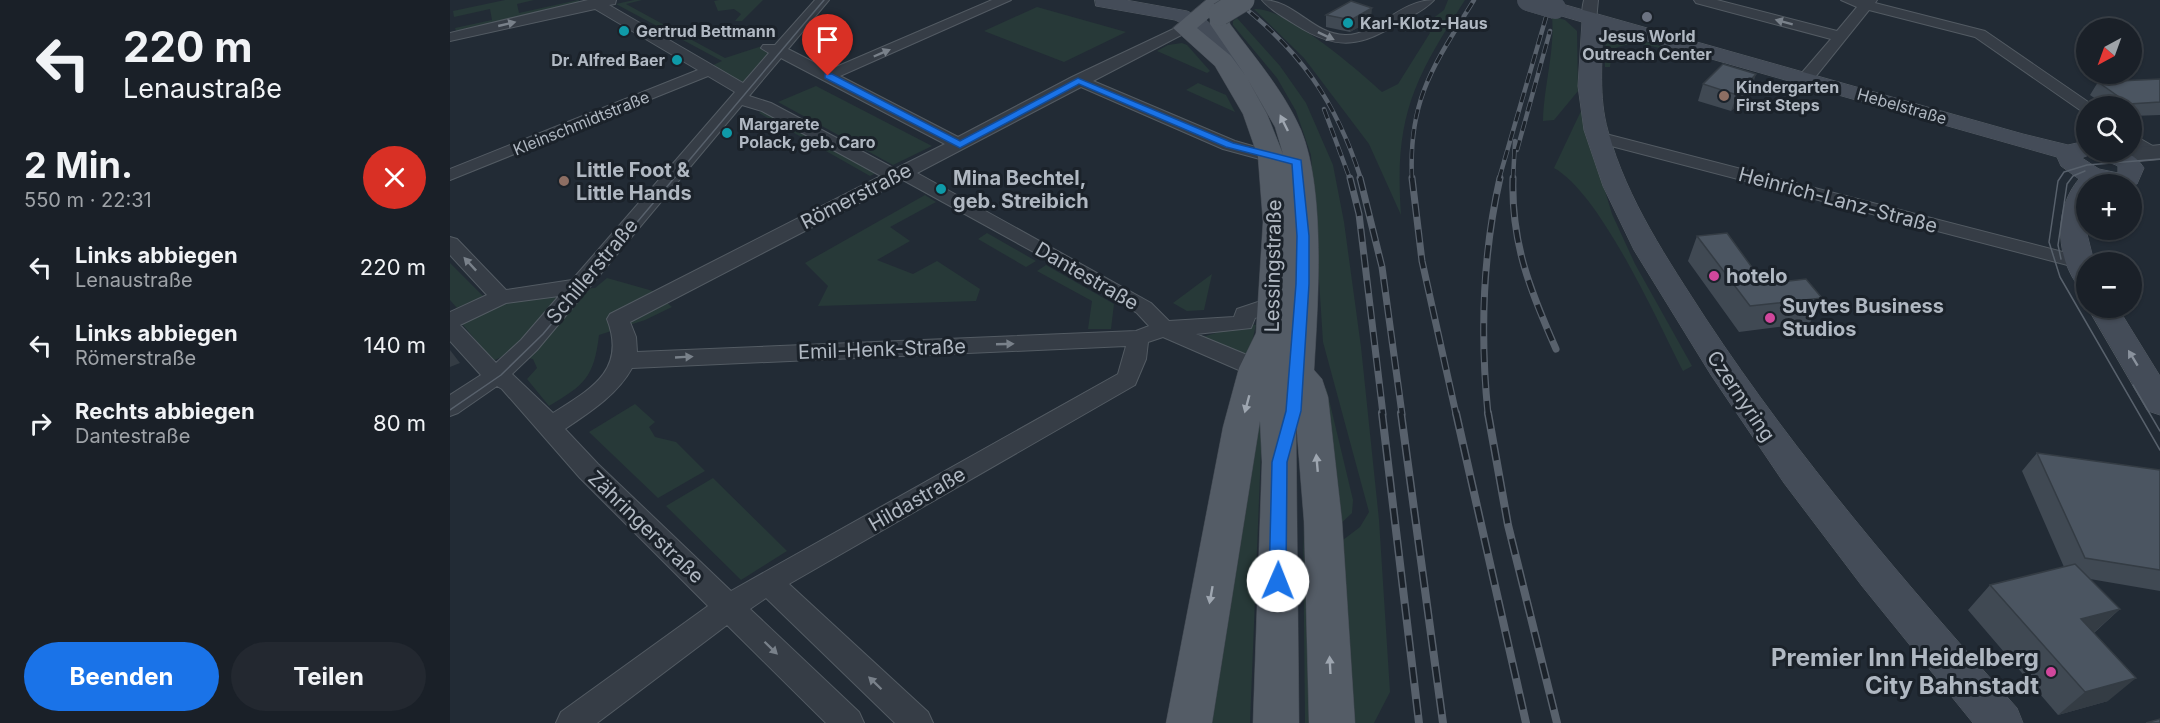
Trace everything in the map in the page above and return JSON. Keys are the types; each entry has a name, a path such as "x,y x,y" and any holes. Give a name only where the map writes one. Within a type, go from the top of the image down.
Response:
{"main road":[{"name":"Hebelstraße","path":"1528,0 1554,8 1591,9 1806,78 2076,149"},
{"path":"1100,1 1152,9 1206,13"},
{"path":"1100,1 1206,13"},
{"name":"Römerstraße","path":"1206,13 1248,2"},
{"name":"Czernyring","path":"1591,9 1589,95 1598,137 1630,221 1762,429 1811,496 1879,581 2001,723"},
{"name":"Lessingstraße","path":"1206,13 1220,24 1253,71 1287,127 1277,222 1262,318 1280,462 1276,723"},
{"name":"Lessingstraße","path":"1206,13 1215,53 1235,77 1284,160 1303,236 1294,411 1280,462"},
{"name":"Hebelstraße","path":"2076,152 2069,159 2076,167 2091,174"},
{"path":"2076,222 2074,238 2078,252"},
{"path":"1189,723 1240,427 1256,368 1262,318"},
{"path":"2109,318 2160,403"},
{"path":"1298,358 1311,397 1323,521 1332,723"}],"street":[{"path":"450,37 612,0"},
{"name":"Schillerstraße","path":"504,378 529,345 741,95 774,50 822,0"},
{"path":"828,76 1004,0"},
{"path":"1248,2 1273,3 1324,36 1338,42 1364,38 1427,0"},
{"path":"1701,0 1840,37"},
{"path":"1848,0 1868,2 1980,34 1998,44 2076,100"},
{"name":"Dantestraße","path":"596,2 711,70 746,99 760,107 765,106 1077,268 1144,308 1164,329"},
{"path":"1806,78 1868,2"},
{"name":"Römerstraße","path":"626,360 627,341 618,319 898,174 960,145 1206,13"},
{"path":"774,50 960,145"},
{"name":"Kleinschmidtstraße","path":"450,175 711,70"},
{"path":"1078,80 1229,145 1284,160"},
{"name":"Heinrich-Lanz-Straße","path":"1598,137 2076,268"},
{"name":"Hebelstraße","path":"2140,174 2150,170 2157,158 2142,155"},
{"path":"450,243 501,297"},
{"path":"450,321 501,297 580,286"},
{"path":"1138,338 1164,329 1262,318"},
{"name":"Zähringerstraße","path":"450,327 487,368 504,378 551,426 560,441 848,723"},
{"path":"1164,329 1256,368"},
{"name":"Emil-Henk-Straße","path":"626,360 1138,338"},
{"name":"Hildastraße","path":"572,723 729,607 768,582 1127,379 1135,359 1138,338"},
{"path":"551,426 597,395 615,377 626,360"},
{"path":"450,407 504,378"},
{"path":"768,582 917,723"}],"shaded area":[{"path":"505,0 534,0 517,4 519,13 578,0 582,3 456,31 455,28 492,20 490,9 454,17 453,11"},
{"path":"642,0 626,4 725,58 762,46 774,50 741,88 711,66 722,61 616,4"},
{"path":"763,0 742,21 735,21 741,14 734,9 718,11 714,1"},
{"path":"1448,0 1465,0 1432,54 1411,101 1404,125 1401,152 1401,215 1369,144 1304,58 1254,9 1267,11 1301,28 1339,55 1382,92 1398,84 1430,33 1424,25 1444,10"},
{"path":"1037,7 1126,32 1064,62 984,31"},
{"path":"1552,16 1565,20 1577,31 1578,91 1554,120 1543,121 1552,42"},
{"path":"1237,18 1280,66 1306,103 1333,165 1344,222 1361,347 1379,520 1390,692 1374,723 1351,723 1339,543 1360,527 1369,512 1323,342 1311,155 1296,111 1277,78 1233,25 1233,21"},
{"path":"1621,36 1702,58 1699,62 1656,47 1633,44 1612,50 1610,67 1605,67 1604,50 1607,40"},
{"path":"1182,43 1187,45 1210,71 1207,73 1157,51 1168,45"},
{"path":"1198,83 1226,95 1235,112 1186,90"},
{"path":"816,86 932,146 893,165 778,102"},
{"path":"765,110 878,172 870,176 759,113"},
{"path":"1581,111 1612,214 1635,264 1692,366 1683,371 1643,291 1608,230 1572,182 1554,168"},
{"path":"925,195 936,202 890,227 910,241 877,260 913,274 937,261 980,289 976,301 818,306 828,286 805,263"},
{"path":"987,233 1036,261 1026,267 978,239"},
{"path":"450,263 483,296 457,308 450,300"},
{"path":"1046,265 1114,304 1111,329 1088,329 1092,301 1037,271"},
{"path":"1212,274 1204,310 1187,311 1173,303"},
{"path":"607,278 653,291 672,307 645,320 599,335 594,361 585,379 571,392 549,406 527,379 537,368 533,359 507,354 493,361 458,319 500,300 561,290 595,288"},
{"path":"1245,324 1256,325 1248,359 1196,339"},
{"path":"1326,387 1353,500 1352,513 1337,527"},
{"path":"1256,391 1262,425 1250,723 1212,723"},
{"path":"635,404 655,422 649,427 655,437 676,442 705,471 658,498 589,432"},
{"path":"713,478 787,551 741,580 666,506"},
{"path":"1303,526 1311,723 1305,723"}],"building":[{"path":"1351,1 1372,8 1351,20 1326,15"},
{"path":"1723,64 1756,74 1737,95 1703,84"},
{"path":"2160,79 2160,102 2142,103 2142,96 2118,96 2101,84 2142,84 2142,80"},
{"path":"1727,233 1764,284 1806,279 1822,298 1750,306 1697,236"},
{"path":"2037,453 2160,470 2160,570 2085,558"},
{"path":"2075,564 2120,609 2081,619 2136,678 2085,692 1990,585"},
{"path":"2160,719 2160,723 2146,723"}],"tram line":[{"path":"450,410 501,375 543,334 824,0"},
{"path":"2160,159 2087,165 2064,172 2058,181 2049,242 2060,277 2160,450"},
{"path":"2061,259 2058,245 2067,184 2073,176 2085,171"},
{"path":"2133,385 2160,431"}],"railway":[{"path":"1235,0 1279,38 1313,79 1340,125 1361,179"},
{"path":"1412,178 1414,126 1419,104 1436,64 1474,0"},
{"path":"1499,179 1551,0"},
{"path":"1517,150 1550,31"},
{"path":"1324,109 1350,179"},
{"path":"1513,179 1515,141"},
{"path":"1350,178 1359,214 1383,414"},
{"path":"1360,178 1382,267 1402,414"},
{"path":"1412,178 1422,261 1456,414"},
{"path":"1488,414 1485,384 1484,296 1489,237 1500,178"},
{"path":"1513,179 1515,224 1524,266 1556,349"},
{"path":"1382,413 1419,723"},
{"path":"1401,413 1443,723"},
{"path":"1456,413 1526,723"},
{"path":"1488,413 1508,525 1557,723"}],"place":[{"name":"Jesus World Outreach Center","path":"1647,17"},
{"name":"Karl-Klotz-Haus","path":"1348,23"},
{"name":"Gertrud Bettmann","path":"624,31"},
{"name":"Dr. Alfred Baer","path":"677,60"},
{"name":"Kindergarten First Steps","path":"1724,96"},
{"name":"Margarete Polack, geb. Caro","path":"727,133"},
{"name":"Little Foot & Little Hands","path":"564,181"},
{"name":"Mina Bechtel, geb. Streibich","path":"941,189"},
{"name":"hotelo","path":"1714,276"},
{"name":"Suytes Business Studios","path":"1770,318"},
{"name":"Premier Inn Heidelberg City Bahnstadt","path":"2051,672"}],"route":[{"path":"828,76 960,145 1078,80 1229,145 1297,162 1303,236 1303,284 1294,411 1280,462 1278,581"}]}
